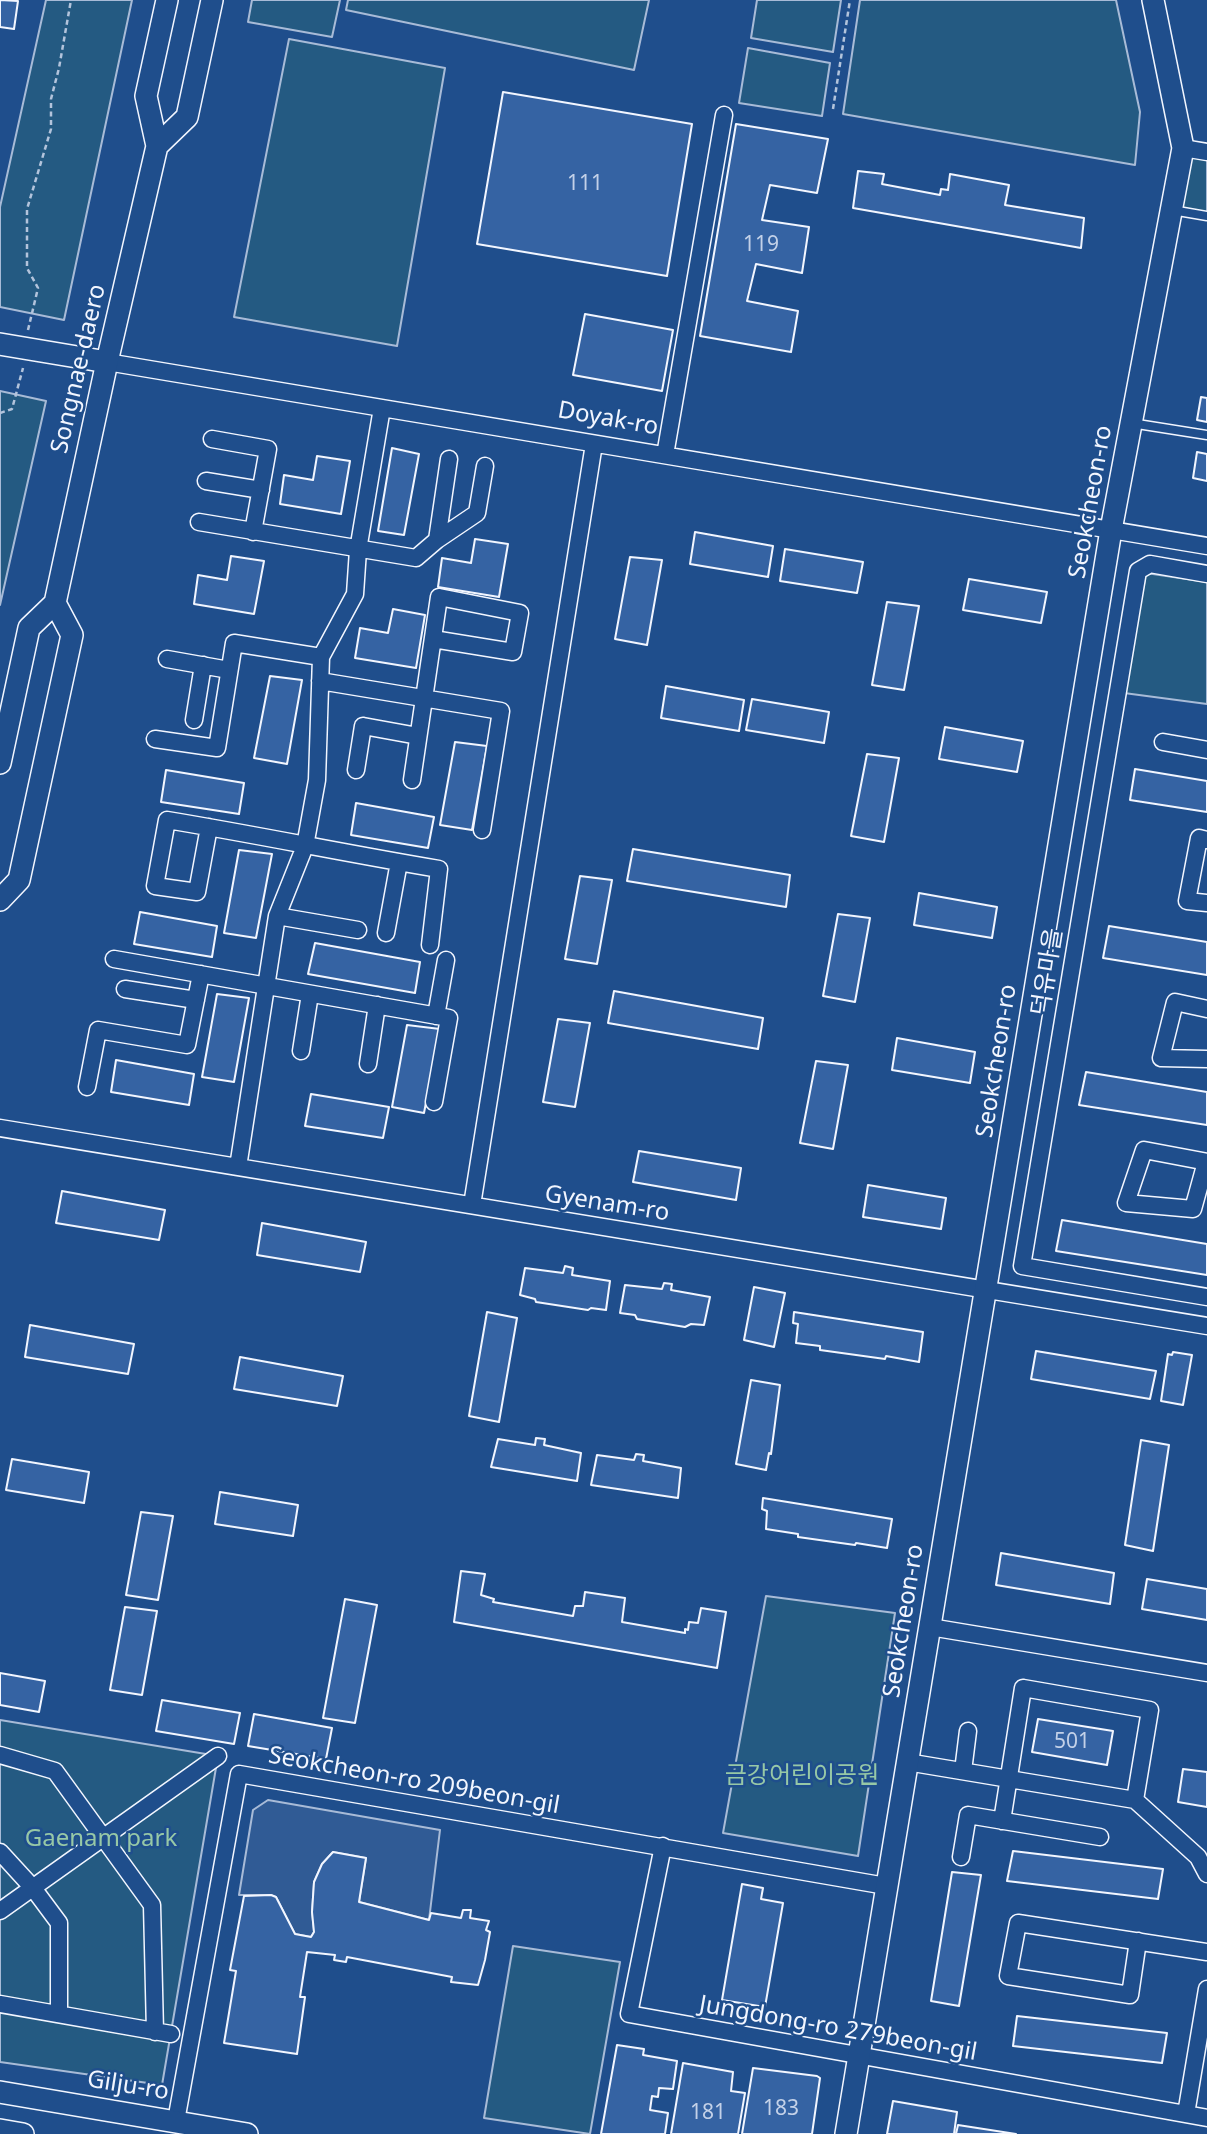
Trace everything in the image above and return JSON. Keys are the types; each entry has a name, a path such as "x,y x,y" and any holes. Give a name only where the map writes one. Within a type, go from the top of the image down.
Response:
{"street":[{"name":"Songnae-daero","path":"55,603 157,146 146,96 167,0"},
{"path":"157,146 187,117 212,0"},
{"name":"Seokcheon-ro","path":"846,2134 1111,530 1184,148 1153,0"},
{"path":"665,455 724,115"},
{"path":"1184,148 1207,152"},
{"name":"Doyak-ro","path":"0,344 1207,546"},
{"path":"238,1167 277,916 305,846 317,780 321,657 355,594 358,550 382,408"},
{"path":"212,439 268,449 253,532"},
{"path":"472,1205 594,444"},
{"path":"437,541 449,459"},
{"path":"199,522 416,558 477,513 485,466"},
{"path":"206,481 261,490"},
{"name":"덕유마을","path":"1207,574 1150,564 1138,571 1022,1266 1207,1297"},
{"path":"412,780 432,639 439,597 520,613 513,652 432,639"},
{"path":"0,763 29,628 55,603 72,635 19,880 0,900"},
{"path":"155,739 216,748 234,642 321,657"},
{"path":"167,659 229,670"},
{"path":"194,720 203,665"},
{"path":"320,681 501,711 482,830"},
{"path":"356,770 363,726 418,736"},
{"path":"1163,742 1207,750"},
{"path":"209,827 197,892 155,886 167,820 209,827 305,846 439,869 430,946"},
{"path":"1207,840 1199,838 1187,901 1207,903"},
{"path":"386,933 399,862"},
{"path":"277,916 358,930"},
{"path":"114,959 449,1018 434,1102"},
{"path":"436,1016 446,960"},
{"path":"87,1087 98,1030 187,1045 201,974"},
{"path":"125,989 196,1000"},
{"path":"301,1051 310,994"},
{"path":"1207,1009 1175,1002 1161,1058 1207,1059"},
{"path":"368,1063 377,1006"},
{"name":"Gyenam-ro","path":"0,1128 1207,1326"},
{"path":"1144,1150 1207,1162 1193,1209 1126,1203 1144,1150"},
{"path":"930,1627 1207,1673"},
{"path":"1002,1821 1023,1688 1150,1710 1135,1800"},
{"path":"962,1771 968,1731"},
{"path":"0,1755 55,1771 152,1905 163,2033 0,2004"},
{"path":"0,1911 218,1756"},
{"path":"907,1762 1135,1800 1198,1857 1207,1874"},
{"name":"Seokcheon-ro 209beon-gil","path":"176,2121 239,1774 886,1886"},
{"path":"961,1857 968,1815 1100,1837"},
{"name":"Jungdong-ro 279beon-gil","path":"663,1846 629,2014 1207,2118"},
{"path":"0,1852 33,1888 59,1923 59,2014"},
{"path":"1138,1941 1130,1995 1008,1976 1018,1923 1138,1941 1207,1952"},
{"path":"1186,2114 1204,2027 1207,1989"},
{"name":"Gilju-ro","path":"0,2092 247,2134"},
{"path":"0,2130 23,2134"}],"lane":[{"path":"1172,210 1207,216"},
{"path":"1131,423 1207,435"}],"path":[{"path":"0,413 12,410 28,349 28,327 38,288 27,268 27,209 51,129 51,99 71,0"},
{"path":"833,109 850,0"}],"green space":[{"path":"46,0 132,0 64,320 0,307 0,207"},
{"path":"252,0 340,0 332,37 248,22"},
{"path":"348,0 649,0 634,70 346,10"},
{"path":"757,0 841,0 833,52 751,38"},
{"path":"860,0 1116,0 1140,112 1135,165 843,114"},
{"path":"289,39 445,68 397,346 234,317"},
{"path":"748,48 830,63 822,116 739,103"},
{"path":"1183,148 1207,152 1207,216 1172,210"},
{"path":"0,391 46,401 0,605"},
{"path":"1146,573 1207,582 1207,704 1124,693"},
{"name":"금강어린이공원","path":"766,1596 895,1613 858,1856 723,1833"},
{"name":"Gaenam park","path":"0,1720 218,1756 162,2085 0,2062"},
{"path":"513,1946 620,1962 590,2134 484,2118"}],"shaded area":[{"path":"268,1800 440,1830 429,1920 359,1902 366,1858 333,1852 322,1864 314,1882 314,1932 311,1937 295,1934 276,1897 239,1895 253,1810"}],"building":[{"path":"0,0 18,1 14,29 0,27"},
{"path":"503,92 692,124 667,276 477,244"},
{"path":"736,124 828,139 817,193 770,185 762,220 809,227 802,273 756,264 747,301 798,311 791,352 700,336"},
{"path":"858,171 884,174 882,184 940,195 941,189 948,190 950,174 1009,185 1005,205 1084,218 1081,248 853,208"},
{"path":"585,314 673,330 662,391 573,375"},
{"path":"1201,397 1207,398 1207,422 1197,420"},
{"path":"392,448 419,454 404,535 378,531"},
{"path":"1197,452 1207,454 1207,481 1193,478"},
{"path":"317,456 350,461 341,514 280,504 284,475 313,480"},
{"path":"695,532 773,546 768,577 690,564"},
{"path":"475,539 508,544 499,597 438,587 442,558 471,563"},
{"path":"785,549 863,562 857,593 780,581"},
{"path":"231,556 264,561 254,614 194,604 198,575 227,580"},
{"path":"630,557 662,560 647,645 615,639"},
{"path":"969,579 1047,592 1041,623 963,610"},
{"path":"887,602 919,606 904,690 872,685"},
{"path":"393,609 425,615 416,668 355,658 360,628 388,633"},
{"path":"270,676 302,680 287,764 254,758"},
{"path":"666,686 744,700 739,731 661,718"},
{"path":"752,699 829,712 824,743 746,730"},
{"path":"945,727 1023,741 1017,772 939,759"},
{"path":"455,742 487,746 472,830 440,825"},
{"path":"867,754 899,758 884,842 851,836"},
{"path":"1135,769 1207,781 1207,812 1130,800"},
{"path":"166,770 244,783 239,814 161,802"},
{"path":"356,803 434,817 428,848 351,835"},
{"path":"633,849 790,875 786,907 627,881"},
{"path":"239,850 272,854 256,938 224,933"},
{"path":"580,876 612,880 597,964 565,959"},
{"path":"919,893 997,907 992,938 914,925"},
{"path":"140,912 217,926 212,957 134,944"},
{"path":"838,914 870,918 855,1002 823,996"},
{"path":"1109,926 1207,942 1207,975 1103,958"},
{"path":"315,943 420,962 415,993 308,974"},
{"path":"614,991 763,1018 758,1049 608,1023"},
{"path":"217,994 249,998 234,1082 202,1077"},
{"path":"558,1019 590,1023 575,1107 543,1102"},
{"path":"407,1025 440,1029 424,1113 392,1107"},
{"path":"897,1038 975,1052 970,1083 892,1070"},
{"path":"116,1060 194,1074 189,1105 111,1092"},
{"path":"816,1061 848,1065 833,1149 800,1143"},
{"path":"1086,1072 1207,1092 1207,1125 1079,1105"},
{"path":"311,1094 389,1107 383,1138 305,1126"},
{"path":"639,1151 741,1168 736,1200 633,1182"},
{"path":"868,1185 946,1198 941,1229 863,1217"},
{"path":"62,1191 165,1210 159,1240 56,1223"},
{"path":"1062,1220 1207,1244 1207,1275 1056,1251"},
{"path":"262,1223 366,1242 360,1272 257,1255"},
{"path":"565,1266 573,1268 572,1275 610,1281 606,1310 536,1302 535,1299 520,1295 525,1268 563,1273"},
{"path":"664,1283 672,1284 671,1290 710,1297 704,1325 691,1324 685,1327 637,1319 635,1315 620,1313 625,1285 662,1289"},
{"path":"754,1287 785,1293 774,1347 744,1340"},
{"path":"487,1312 517,1318 499,1422 469,1416"},
{"path":"794,1312 923,1332 919,1362 820,1350 820,1346 796,1343 798,1324 793,1323"},
{"path":"30,1325 134,1344 128,1374 25,1357"},
{"path":"1036,1351 1156,1371 1150,1399 1031,1379"},
{"path":"1173,1352 1192,1355 1183,1405 1161,1401 1168,1354 1172,1355"},
{"path":"240,1357 343,1376 337,1406 234,1389"},
{"path":"751,1380 780,1385 771,1454 769,1453 766,1470 736,1464"},
{"path":"536,1438 545,1439 544,1445 581,1453 577,1481 491,1467 498,1439 535,1445"},
{"path":"1141,1440 1169,1445 1153,1551 1125,1545"},
{"path":"636,1454 644,1455 643,1461 681,1468 678,1498 591,1485 597,1455 634,1460"},
{"path":"12,1459 89,1472 84,1503 6,1490"},
{"path":"220,1492 298,1505 293,1536 215,1524"},
{"path":"763,1498 892,1519 887,1548 798,1537 798,1534 766,1529 767,1511 762,1509"},
{"path":"141,1512 173,1516 158,1600 126,1595"},
{"path":"1001,1553 1114,1573 1110,1604 996,1585"},
{"path":"461,1571 485,1574 481,1595 494,1599 493,1602 573,1616 575,1606 583,1606 585,1592 625,1598 622,1622 685,1633 689,1622 698,1623 701,1608 726,1612 717,1668 454,1622"},
{"path":"1147,1579 1207,1589 1207,1620 1142,1609"},
{"path":"345,1599 377,1605 355,1723 323,1718"},
{"path":"125,1607 157,1611 142,1695 110,1690"},
{"path":"0,1673 45,1681 39,1712 0,1705"},
{"path":"162,1700 240,1713 234,1744 156,1731"},
{"path":"254,1714 332,1728 326,1759 248,1746"},
{"path":"1038,1719 1113,1731 1107,1765 1032,1752"},
{"path":"1183,1769 1207,1772 1207,1807 1178,1802"},
{"path":"1013,1851 1163,1869 1158,1899 1007,1881"},
{"path":"333,1852 366,1858 359,1902 429,1920 431,1913 461,1918 463,1910 471,1910 470,1918 489,1921 486,1930 490,1932 478,1985 451,1982 452,1977 347,1957 346,1962 334,1960 335,1955 307,1952 300,1997 305,1997 297,2054 224,2043 236,1971 230,1970 244,1896 276,1897 295,1934 311,1937 314,1932 314,1882 322,1864"},
{"path":"952,1872 981,1875 959,2006 931,2001"},
{"path":"742,1884 763,1888 761,1899 783,1903 765,2007 722,2000"},
{"path":"1017,2016 1167,2033 1162,2063 1013,2046"},
{"path":"617,2045 644,2049 643,2055 677,2061 673,2089 659,2088 658,2097 652,2096 650,2110 668,2113 665,2134 601,2134"},
{"path":"683,2063 733,2072 731,2091 745,2093 738,2134 671,2134"},
{"path":"753,2068 820,2078 812,2134 742,2134"},
{"path":"893,2101 957,2112 954,2134 887,2134"},
{"path":"958,2125 1016,2134 956,2134"}]}
